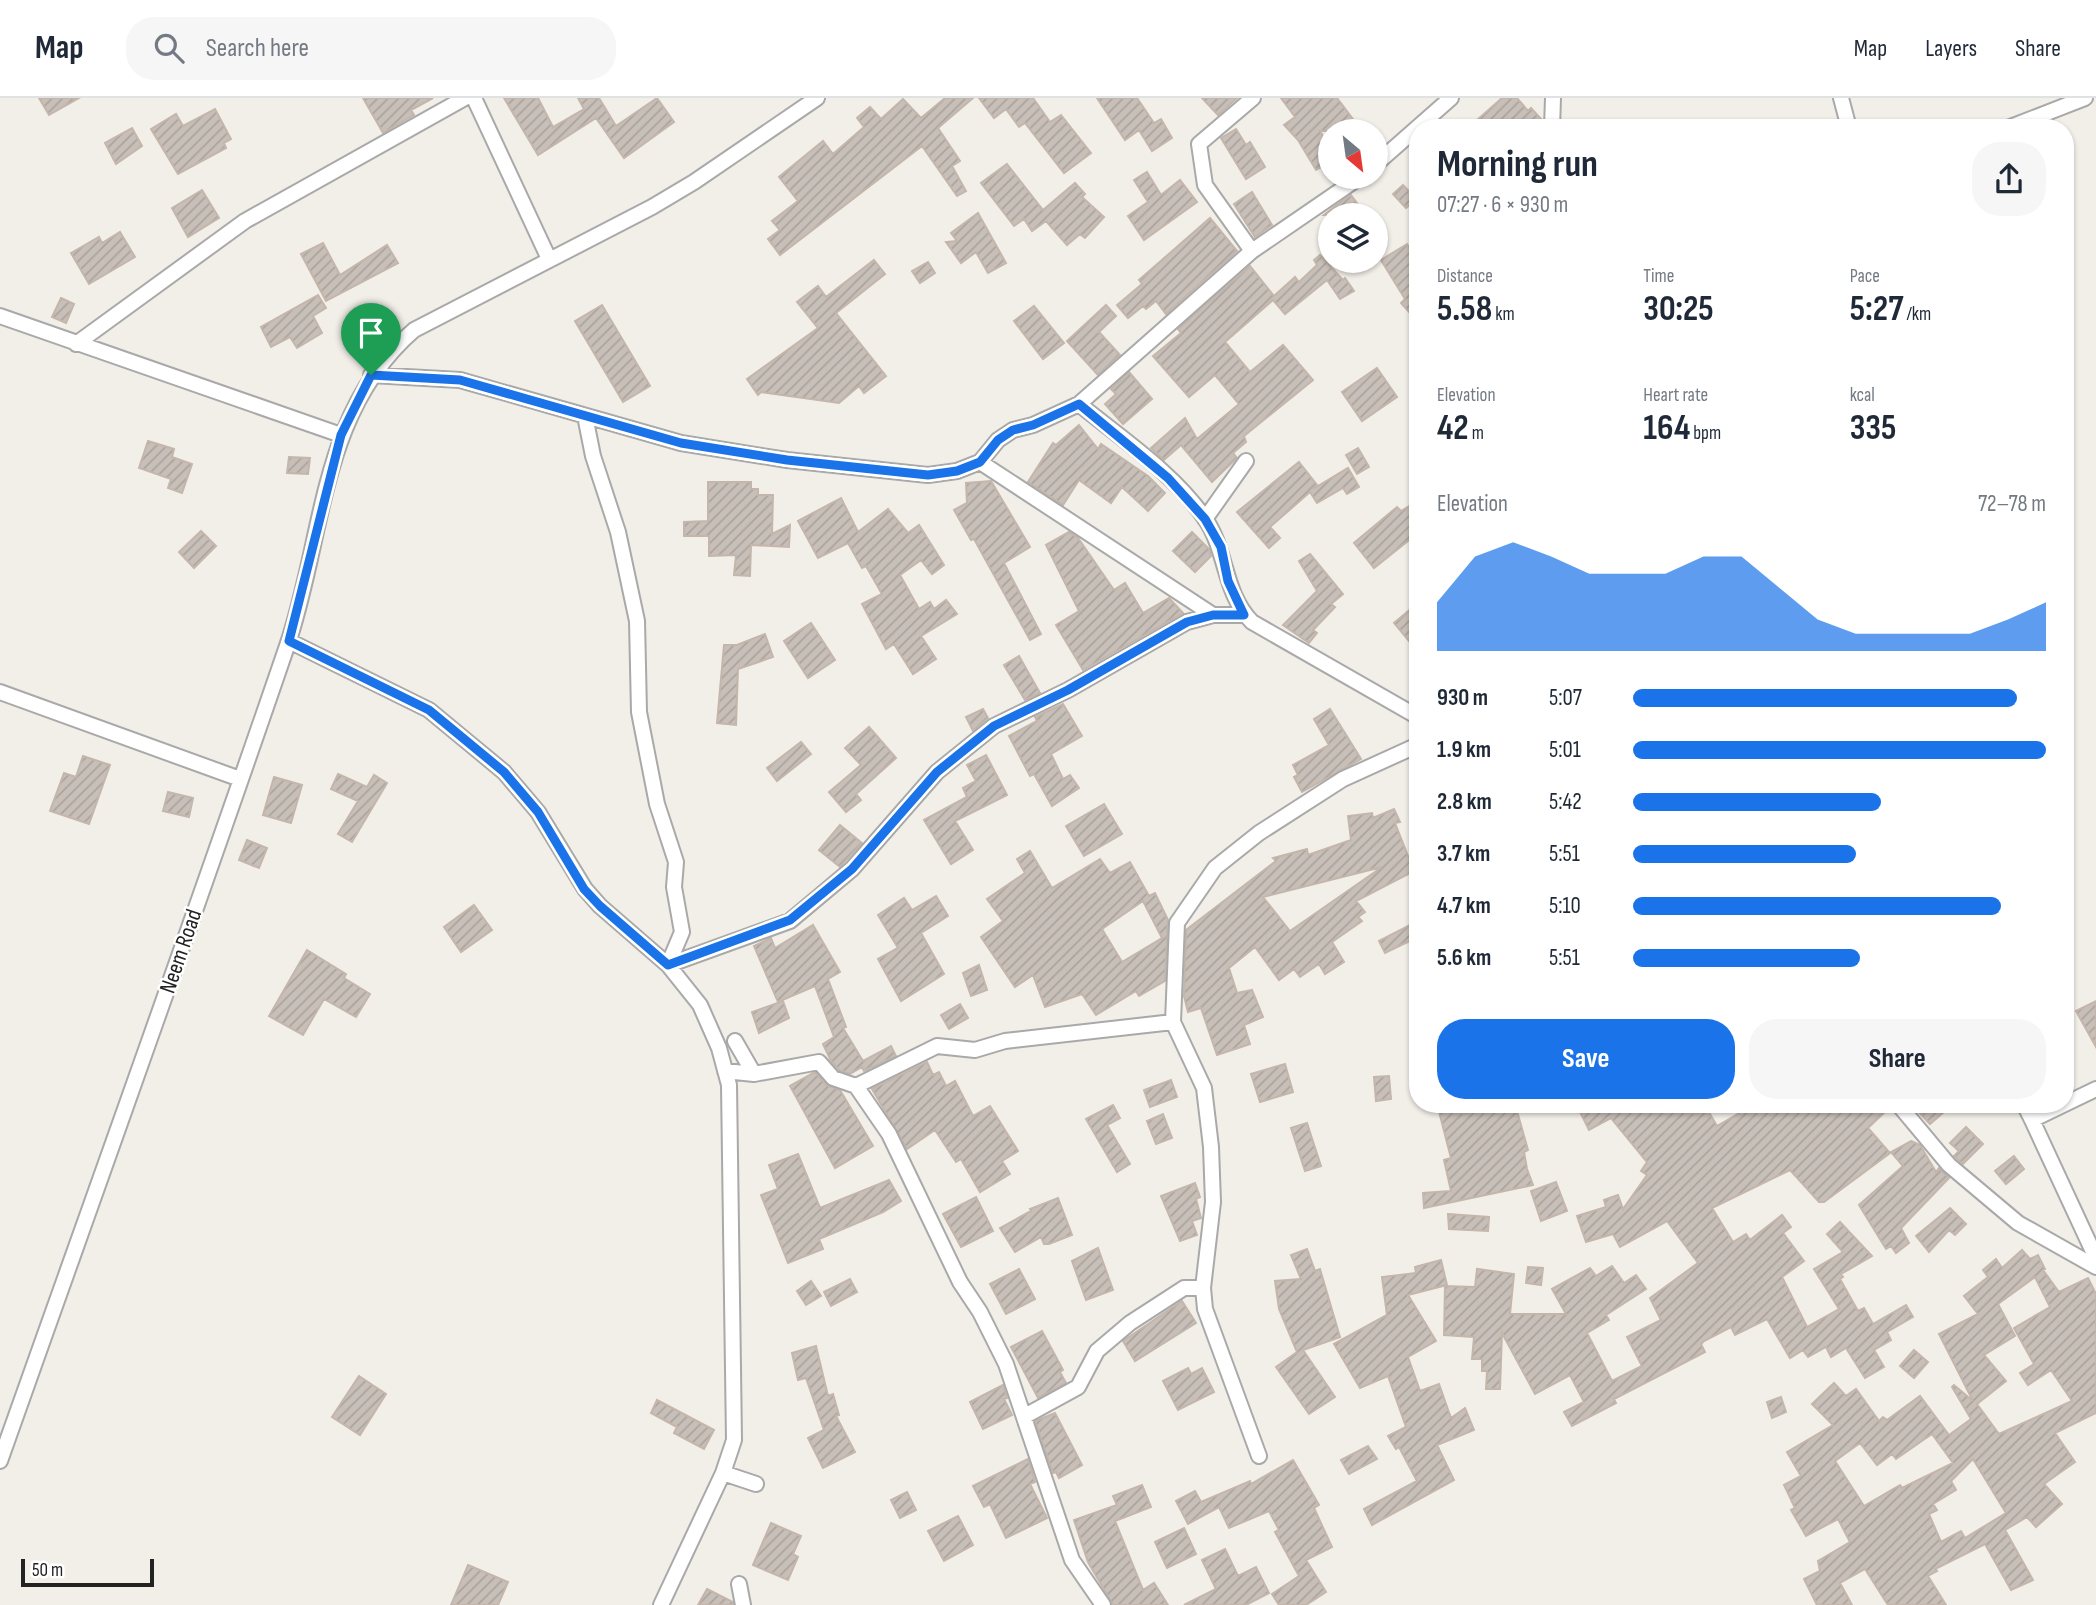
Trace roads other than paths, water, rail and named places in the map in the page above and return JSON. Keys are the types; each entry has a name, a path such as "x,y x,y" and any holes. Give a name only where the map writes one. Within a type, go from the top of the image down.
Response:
{"street":[{"path":"76,344 245,221 465,98"},
{"path":"474,98 550,259"},
{"name":"Neem Road","path":"0,1461 289,641 341,435 371,375 394,347 414,330 694,182 817,98"},
{"path":"1252,251 1205,185 1199,144 1253,98"},
{"path":"1427,119 1451,98"},
{"path":"1552,119 1553,98"},
{"path":"1841,98 1847,119"},
{"path":"2031,119 2085,98"},
{"path":"1388,153 1409,135"},
{"path":"371,375 460,380 681,443 787,460 928,475 957,471 980,462 998,440 1013,430 1033,425 1079,404 1252,251 1342,189"},
{"path":"0,316 341,435"},
{"path":"1079,404 1168,478 1205,519 1221,547 1228,581 1244,615 1276,639 1409,711"},
{"path":"585,416 593,456 618,532 637,621 639,712 657,804 676,862 674,887 682,933 668,965"},
{"path":"1205,519 1246,461"},
{"path":"980,462 1213,615"},
{"path":"668,965 790,920 852,869 937,772 994,726 1068,690 1187,622 1213,615 1244,615"},
{"path":"289,641 429,710 504,772 538,812 584,889 668,965 700,1005 719,1048 729,1085 734,1440 723,1473 662,1605"},
{"path":"0,692 240,779"},
{"path":"1259,1456 1209,1324 1203,1288 1213,1202 1204,1088 1173,1022 1177,923 1215,868 1288,811 1343,779 1409,749"},
{"path":"856,1086 937,1045 975,1050 1005,1041 1173,1022"},
{"path":"735,1041 754,1074"},
{"path":"725,1071 754,1074 820,1062 833,1078 856,1086 889,1134 960,1282 980,1312 1006,1364 1072,1560 1103,1605"},
{"path":"2074,1100 2096,1089"},
{"path":"1906,1113 1949,1165 2018,1223 2096,1267"},
{"path":"2028,1113 2096,1258"},
{"path":"2032,1120 2046,1113"},
{"path":"1025,1416 1078,1387 1097,1351 1130,1323 1184,1288 1203,1288"},
{"path":"723,1473 756,1484"},
{"path":"739,1584 743,1605"}]}
